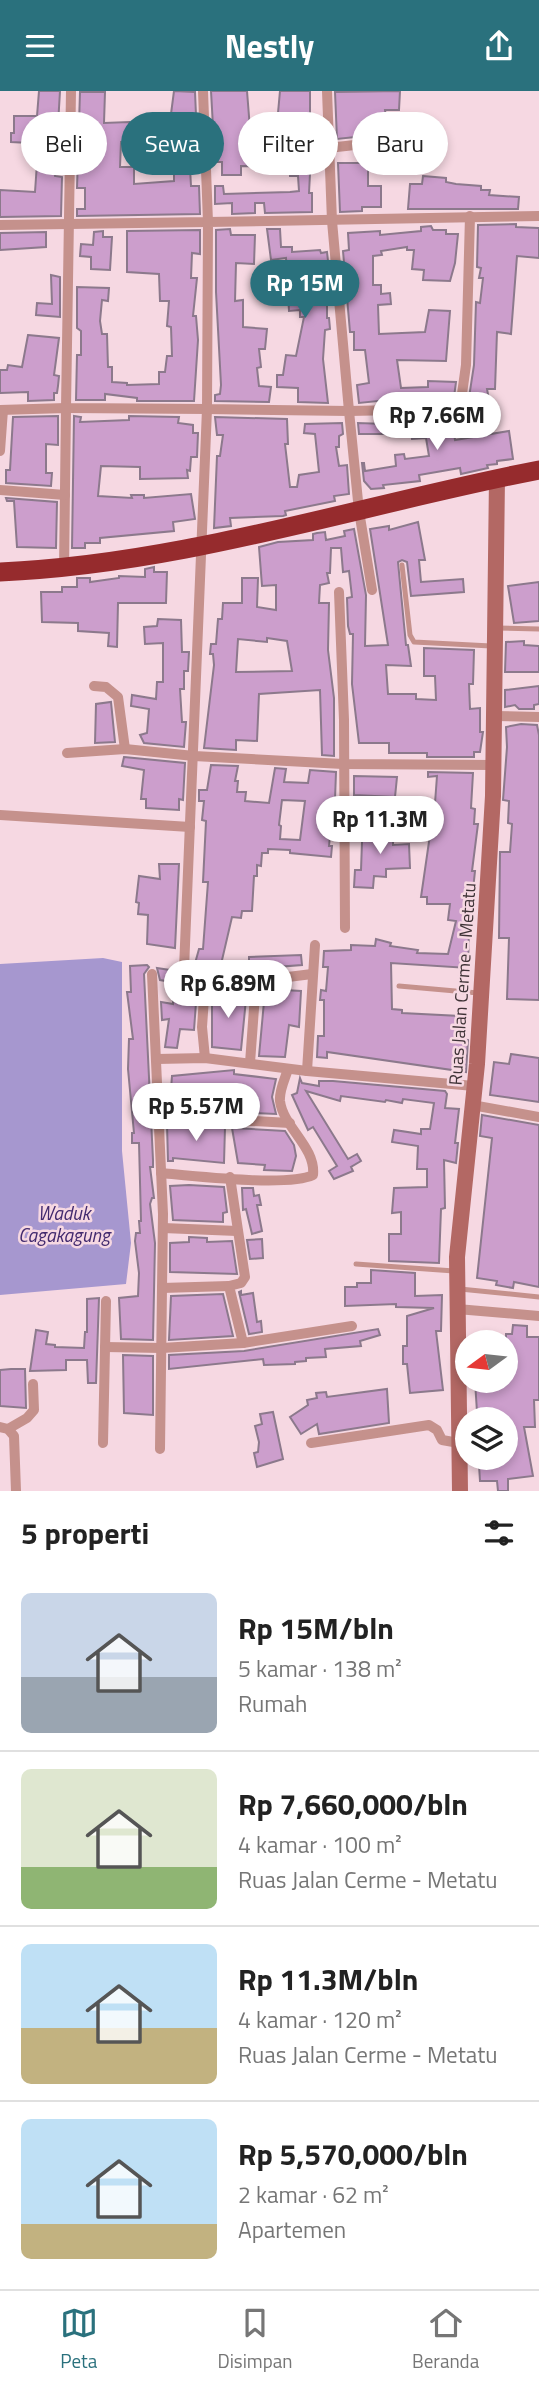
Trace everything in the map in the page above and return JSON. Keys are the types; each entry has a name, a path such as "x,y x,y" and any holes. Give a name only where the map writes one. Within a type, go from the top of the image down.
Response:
{"highway":[{"path":"0,572 64,570 202,548 539,470"}],"main road":[{"name":"Ruas Jalan Cerme - Metatu","path":"458,1407 457,1271 481,994 493,765 497,478"},
{"name":"Ruas Jalan Cerme - Metatu","path":"460,1470 460,1491"}],"street":[{"path":"64,570 71,91"},
{"path":"203,91 208,222 208,409 184,969 187,977 205,984 312,974"},
{"path":"327,91 327,112"},
{"path":"329,175 359,511 372,590"},
{"path":"0,451 1,410 66,408 349,411 454,408 461,401 466,365 470,216"},
{"path":"0,225 539,216"},
{"path":"0,490 65,495"},
{"path":"339,592 345,928"},
{"path":"94,685 106,687 118,697 125,749"},
{"path":"494,716 539,717"},
{"path":"67,753 125,749 194,756 343,764 493,765"},
{"path":"0,815 190,827"},
{"path":"307,1072 315,945"},
{"path":"152,974 163,1228 160,1449"},
{"path":"250,1063 256,981"},
{"path":"205,984 202,1027 205,1058"},
{"path":"157,1059 205,1058 307,1072 474,1086"},
{"path":"161,1173 277,1180 313,1175 309,1156 290,1123 280,1097 288,1069"},
{"path":"472,1105 539,1117"},
{"path":"160,1117 290,1123"},
{"path":"162,1288 229,1286 242,1283 245,1277 230,1177"},
{"path":"163,1228 237,1231"},
{"path":"229,1286 243,1343"},
{"path":"103,1443 106,1301"},
{"path":"457,1309 539,1316"},
{"path":"105,1347 162,1348 243,1343 352,1326"},
{"path":"16,1491 14,1436 4,1428 27,1418 34,1409 33,1384"},
{"path":"311,1443 429,1425 437,1430 442,1440 455,1442"}],"lane":[{"path":"402,565 410,635 414,642 494,646"},
{"path":"494,628 539,629"},
{"path":"399,986 481,994"},
{"path":"356,1264 457,1271"},
{"path":"457,1289 539,1297"}],"water":[{"name":"Waduk Cagakagung","path":"103,958 122,962 122,1151 131,1243 126,1284 0,1295 0,964"}],"building":[{"path":"39,91 60,91 59,112 37,112"},
{"path":"174,91 195,92 196,112 171,112"},
{"path":"211,91 247,91 249,112 238,112 238,175 224,175 224,112 212,112"},
{"path":"280,91 310,91 310,112 278,112"},
{"path":"400,91 399,110 352,112 352,137 338,139 335,92"},
{"path":"80,92 105,92 104,112 79,112"},
{"path":"14,116 21,116 21,143 11,142"},
{"path":"121,122 121,175 134,175 134,184 174,181 174,175 190,175 191,186 199,186 200,214 77,216 77,209 85,209 85,188 77,188 77,175 107,175 107,123"},
{"path":"338,163 352,163 352,175 368,175 368,186 381,186 381,207 362,207 362,211 340,212"},
{"path":"36,175 62,177 61,216 0,217 0,190 35,192"},
{"path":"310,175 312,212 265,213 264,203 255,203 255,213 232,214 232,203 215,204 215,186 223,186 224,194 299,191 298,176 290,176"},
{"path":"423,176 446,178 446,182 456,184 481,186 481,190 490,190 489,195 519,197 518,209 408,209 410,184 422,184"},
{"path":"516,224 516,227 539,228 539,258 517,256 511,334 497,332 495,389 487,389 490,405 468,404 474,365 476,302 480,303 483,278 479,278 481,268 477,267 478,225"},
{"path":"431,226 433,230 446,230 446,234 458,234 450,281 423,280 424,270 412,269 414,250 407,250 407,247 381,251 382,255 373,256 373,285 381,285 381,294 390,293 391,304 378,305 379,334 425,332 429,310 450,311 446,361 397,360 401,388 428,387 428,381 456,382 454,397 445,401 408,402 407,398 359,403 357,385 369,383 365,350 354,350 354,332 350,332 343,251 349,250 348,233 380,231 380,235 421,231 421,227"},
{"path":"230,229 231,235 255,235 254,264 236,263 235,301 243,300 243,327 267,329 265,349 259,349 261,367 257,368 259,386 271,387 269,402 215,401 215,395 220,394 221,385 216,230"},
{"path":"267,229 280,229 281,247 292,247 292,252 327,252 328,261 320,261 322,290 327,290 327,318 330,329 325,330 323,359 328,403 298,402 298,388 277,387 277,375 283,375 286,355 296,356 304,317 300,317 300,310 289,311 286,258 271,260"},
{"path":"200,230 200,254 192,253 191,278 197,278 193,316 196,316 198,340 194,401 137,401 137,398 105,394 105,400 76,400 77,355 81,355 81,331 77,328 77,287 109,288 108,301 102,300 100,321 102,334 107,334 108,367 112,367 112,382 127,385 159,384 159,372 165,372 167,356 172,356 171,327 167,326 169,301 160,301 159,274 127,272 127,231"},
{"path":"103,231 103,237 112,237 110,270 91,269 91,257 80,256 81,244 93,245 94,232"},
{"path":"46,232 46,247 0,250 0,233"},
{"path":"51,275 60,277 60,317 36,315 37,303 52,304"},
{"path":"28,335 59,338 54,375 59,376 54,400 28,401 28,392 0,393 0,370 7,370 8,365 22,367"},
{"path":"58,416 58,445 46,444 46,473 52,473 51,486 6,483 6,470 10,470 13,417"},
{"path":"74,416 81,417 80,422 129,420 129,416 179,417 178,423 193,425 193,433 198,433 197,457 191,457 190,471 187,470 188,478 140,479 140,467 101,466 98,496 132,498 131,495 144,495 144,498 191,494 195,519 173,522 174,531 100,538 100,543 85,543 85,548 72,548"},
{"path":"215,417 287,419 288,444 285,444 290,487 297,487 299,475 319,472 315,434 304,433 305,424 342,423 343,434 339,436 339,447 336,447 339,466 347,465 349,494 334,496 335,501 285,511 286,515 283,516 230,518 231,526 214,528 217,456 220,456 223,435 217,435"},
{"path":"424,417 424,424 452,421 455,440 509,431 513,459 497,461 497,464 487,465 488,468 461,474 460,468 419,475 420,481 371,489 364,481 362,463 365,471 396,466 395,455 404,454 405,459 429,456 426,438 412,439 411,429 390,429 391,434 359,434 358,423 386,424"},
{"path":"6,498 57,502 56,548 17,547 14,501 7,501"},
{"path":"418,522 425,560 419,560 421,582 463,579 464,592 411,596 407,562 398,562 406,645 411,666 386,665 388,694 416,694 416,699 436,700 435,676 424,676 424,648 474,650 473,684 469,684 470,709 480,708 480,732 483,732 480,752 474,752 474,757 427,757 427,753 389,753 389,743 359,743 352,684 353,634 350,634 348,626 347,598 352,597 349,571 343,572 341,548 331,548 330,573 327,573 329,583 320,585 319,603 329,603 328,650 334,698 334,756 322,755 320,690 259,694 257,741 236,740 236,750 204,748 214,665 213,654 210,654 211,644 216,644 218,619 222,619 223,603 242,603 242,578 258,578 257,607 276,610 276,585 262,586 259,547 278,542 313,540 313,534 325,532 326,540 345,536 344,531 354,529 366,595 365,646 388,645 370,529 389,526 389,530","holes":["267,638 287,641 292,671 236,672 238,639 267,642"]},
{"path":"154,567 154,572 167,572 166,603 118,603 117,647 108,646 109,633 78,631 78,623 42,622 41,592 62,592 62,587 77,587 77,578 90,578 90,582 119,576 145,577 145,569"},
{"path":"539,582 539,621 514,623 508,586"},
{"path":"158,619 181,620 182,652 189,652 188,671 184,671 184,689 180,689 182,722 186,722 184,747 144,743 140,735 147,733 149,709 131,706 132,695 156,699 157,682 163,682 163,643 145,644 144,627 157,626"},
{"path":"524,641 524,645 539,646 539,672 505,672 506,642"},
{"path":"539,686 539,704 534,705 534,709 519,709 515,705 505,707 505,690"},
{"path":"111,702 115,742 95,743 96,704"},
{"path":"537,725 539,735 539,1000 507,999 509,938 499,938 500,852 510,852 512,824 508,823 509,801 503,800 506,727"},
{"path":"124,757 185,763 183,800 179,799 179,810 146,808 146,799 141,799 144,770 122,766"},
{"path":"211,765 238,766 235,781 238,781 237,792 246,792 245,801 269,803 275,768 286,769 284,782 308,783 310,770 336,772 334,827 331,827 329,846 332,846 331,857 290,853 290,850 268,849 268,853 262,853 261,866 257,865 257,876 254,876 252,911 242,911 241,918 232,917 219,973 194,967 199,949 203,949 208,882 203,882 206,821 202,820 204,801 199,801 199,790 207,790","holes":["282,800 305,801 300,840 280,839"]},
{"path":"428,772 473,773 471,808 475,809 474,824 478,824 472,871 475,871 468,968 391,963 392,1009 402,1010 402,1013 460,1016 458,1038 468,1040 466,1072 327,1052 327,1058 317,1057 318,1036 324,1036 324,1000 320,1000 321,990 326,991 328,967 323,967 324,951 351,950 351,945 375,946 376,939 391,943 390,946 418,950 417,953 448,954 456,921 448,920 450,904 427,904 427,897 421,897 432,821 412,821 412,803 435,803 437,776 428,777"},
{"path":"354,776 397,777 395,797 354,795"},
{"path":"368,823 380,824 379,830 393,831 393,845 409,844 410,868 386,869 386,877 374,876 373,888 354,887 355,870 361,870 362,842"},
{"path":"159,864 179,864 175,948 147,944 148,915 138,914 139,903 136,902 139,876 160,879"},
{"path":"301,955 302,965 249,969 249,957"},
{"path":"130,966 149,967 144,974 153,1160 153,1167 150,1167 154,1198 150,1204 155,1243 153,1340 121,1339 119,1298 138,1296 139,1273 135,1241 136,1233 140,1233 141,1221 139,1143 132,1143 134,1133 128,1069 129,1039 133,1039 127,992 131,992"},
{"path":"157,968 176,971 178,983 160,980"},
{"path":"175,984 197,989 194,1030 180,1029 177,1048 165,1047 169,1019 162,1020 161,1002 173,1004"},
{"path":"247,989 241,1050 212,1047 212,994 235,998 235,990"},
{"path":"265,991 301,991 299,1027 289,1025 285,1057 259,1056"},
{"path":"511,1054 539,1058 539,1102 490,1095 494,1062 509,1064"},
{"path":"234,1070 234,1074 276,1079 272,1097 276,1114 231,1112 231,1109 170,1102 172,1076"},
{"path":"300,1078 302,1083 319,1086 319,1081 333,1081 445,1091 445,1108 459,1109 455,1143 458,1143 456,1163 444,1160 445,1208 441,1209 439,1263 389,1261 389,1234 401,1234 401,1212 392,1213 394,1188 427,1187 427,1169 417,1169 418,1146 392,1142 394,1130 421,1134 421,1129 430,1129 434,1103 403,1099 402,1103 385,1102 341,1096 340,1101 306,1091 348,1159 357,1154 361,1161 351,1167 353,1171 334,1179 329,1171 337,1166 313,1127 308,1130 292,1095 297,1093"},
{"path":"482,1115 539,1125 539,1287 514,1282 513,1288 496,1285 497,1281 477,1278 492,1138 480,1136"},
{"path":"167,1124 225,1127 224,1163 173,1158 173,1161 168,1161"},
{"path":"232,1128 285,1131 294,1145 296,1156 292,1171 264,1170 265,1165 238,1163"},
{"path":"170,1186 224,1187 227,1212 223,1213 223,1222 173,1220"},
{"path":"242,1188 253,1188 254,1196 259,1195 261,1205 257,1205 262,1231 252,1234 246,1209 243,1210"},
{"path":"189,1237 207,1238 207,1242 232,1241 237,1274 170,1272 170,1243 189,1242"},
{"path":"262,1239 263,1258 250,1259 247,1240"},
{"path":"371,1270 415,1273 415,1296 442,1295 441,1331 436,1331 443,1390 410,1393 407,1364 403,1364 403,1346 407,1346 407,1316 434,1308 396,1307 396,1304 345,1306 345,1287 357,1287 357,1283 371,1283"},
{"path":"241,1291 241,1295 253,1293 257,1322 261,1321 262,1332 249,1334 239,1292"},
{"path":"223,1294 233,1336 169,1340 171,1296"},
{"path":"99,1298 96,1383 88,1383 87,1360 66,1360 66,1370 30,1371 36,1330 48,1332 46,1344 84,1348 87,1299"},
{"path":"513,1325 527,1326 527,1337 539,1337 539,1400 534,1400 535,1427 524,1427 533,1476 508,1479 508,1491 498,1491 497,1481 480,1481 479,1470 518,1470 518,1407 477,1407 476,1393 518,1393 518,1330 512,1330"},
{"path":"378,1329 380,1335 360,1341 361,1346 325,1349 326,1357 306,1358 306,1361 295,1364 264,1365 263,1359 169,1369 169,1355 244,1351"},
{"path":"123,1355 153,1356 153,1415 124,1413"},
{"path":"25,1369 26,1408 0,1406 0,1370"},
{"path":"387,1389 389,1423 319,1434 317,1424 301,1434 290,1417 308,1405 307,1400 317,1398 316,1393 326,1392 327,1397"},
{"path":"273,1412 283,1459 257,1467 254,1453 258,1452 259,1442 255,1426 262,1424 260,1414"}]}
